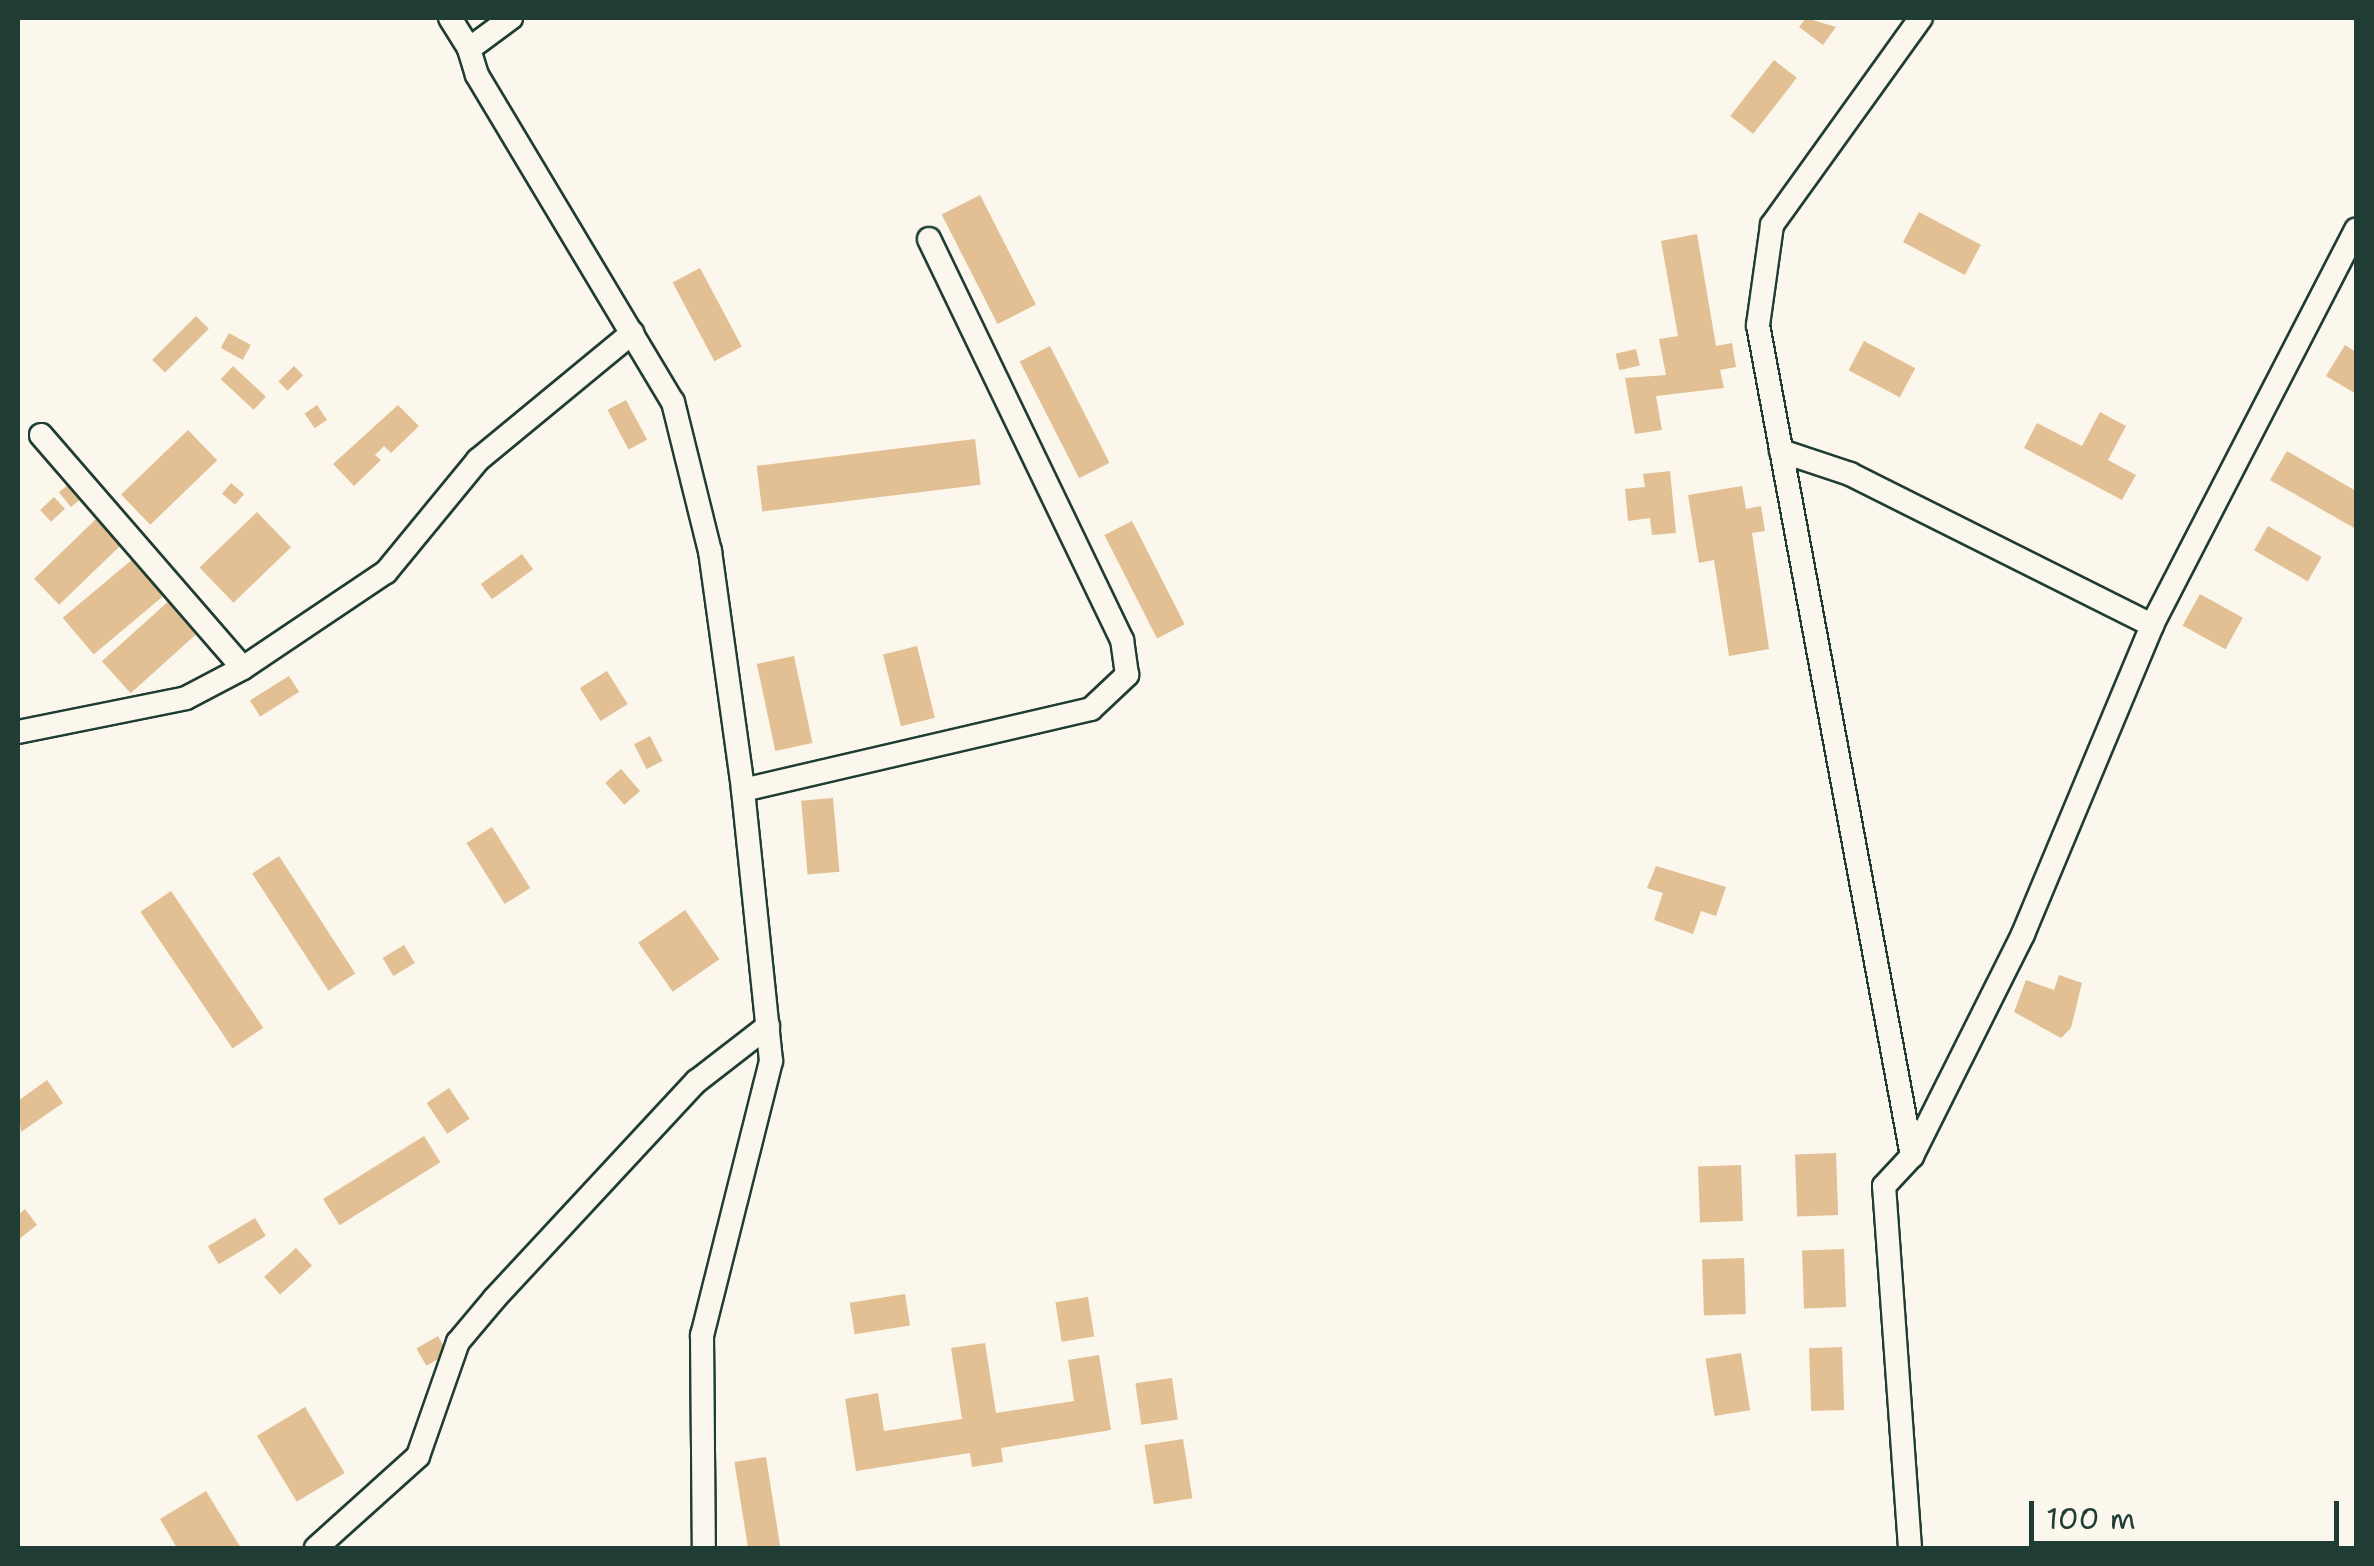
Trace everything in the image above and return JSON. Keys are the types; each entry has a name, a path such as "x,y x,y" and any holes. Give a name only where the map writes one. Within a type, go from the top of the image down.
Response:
{"street":[{"path":"450,18 469,49 476,75 673,402 710,551 743,790 771,1061 702,1334 704,1548"},
{"path":"469,49 510,18"},
{"path":"1912,1156 1758,325 1772,224 1921,18"},
{"path":"1910,1548 1884,1186 1912,1156 2022,934 2152,624 2356,229"},
{"path":"743,790 1091,708 1127,675 1122,640 929,239"},
{"path":"18,732 186,698 243,668 386,572 478,460 632,333"},
{"path":"40,435 243,668"},
{"path":"1782,451 1850,474 2152,624"},
{"path":"316,1548 418,1456 458,1342 494,1298 697,1082 768,1026"}],"building":[{"path":"1806,18 1836,27 1823,45 1799,27"},
{"path":"1774,60 1797,78 1753,134 1730,116"},
{"path":"980,195 1036,305 998,324 942,215"},
{"path":"1919,212 1981,245 1965,275 1903,242"},
{"path":"1697,234 1716,346 1732,343 1736,367 1720,370 1724,388 1656,396 1662,430 1635,434 1625,378 1666,375 1659,339 1678,336 1661,241"},
{"path":"700,268 742,347 714,361 673,283"},
{"path":"196,316 209,329 165,373 152,360"},
{"path":"229,333 251,345 243,360 221,348"},
{"path":"1864,341 1915,368 1900,397 1849,370"},
{"path":"2345,345 2356,352 2356,394 2326,376"},
{"path":"1050,346 1109,463 1079,478 1020,361"},
{"path":"1636,349 1640,366 1619,370 1616,354"},
{"path":"233,366 266,397 254,410 221,379"},
{"path":"294,366 303,375 288,391 278,382"},
{"path":"626,400 647,440 629,450 607,410"},
{"path":"317,405 327,420 315,428 305,413"},
{"path":"398,405 419,426 391,453 384,446 375,455 381,460 354,486 333,464"},
{"path":"2100,412 2126,426 2108,460 2136,475 2122,500 2024,448 2037,423 2082,446"},
{"path":"188,430 217,460 150,525 121,495"},
{"path":"975,439 981,485 762,511 757,466"},
{"path":"2287,451 2356,491 2356,529 2270,480"},
{"path":"1670,471 1676,533 1652,535 1650,518 1628,521 1625,489 1645,487 1643,474"},
{"path":"231,483 244,494 235,505 222,494"},
{"path":"69,484 81,499 71,507 59,492"},
{"path":"1742,486 1746,509 1761,506 1765,531 1752,533 1769,649 1729,656 1714,560 1699,563 1688,495"},
{"path":"54,497 65,509 51,522 40,510"},
{"path":"257,512 291,547 233,603 199,568"},
{"path":"96,519 121,545 59,605 34,579"},
{"path":"1132,521 1185,624 1157,638 1104,535"},
{"path":"2268,526 2322,557 2308,581 2254,550"},
{"path":"522,554 533,569 492,599 481,584"},
{"path":"134,558 165,595 94,655 63,618"},
{"path":"2200,594 2243,618 2225,649 2183,625"},
{"path":"171,599 200,631 131,693 102,661"},
{"path":"917,646 935,718 901,726 883,654"},
{"path":"794,656 813,743 775,751 757,664"},
{"path":"607,671 628,704 601,721 580,688"},
{"path":"289,676 299,692 260,716 250,700"},
{"path":"650,736 663,761 647,769 634,744"},
{"path":"621,769 640,791 624,805 605,783"},
{"path":"833,798 839,872 808,875 801,801"},
{"path":"492,827 530,888 505,904 467,843"},
{"path":"279,856 355,973 328,991 252,873"},
{"path":"1656,866 1726,887 1716,916 1701,911 1693,934 1654,920 1663,893 1647,888"},
{"path":"171,891 263,1028 233,1048 140,912"},
{"path":"685,910 719,959 673,992 638,943"},
{"path":"404,945 415,963 393,976 383,958"},
{"path":"2059,975 2082,983 2071,1028 2061,1038 2014,1012 2026,980 2054,990"},
{"path":"47,1080 63,1103 21,1132 18,1101"},
{"path":"449,1088 470,1119 447,1134 427,1103"},
{"path":"424,1136 440,1162 340,1225 323,1199"},
{"path":"1836,1153 1838,1215 1797,1216 1795,1154"},
{"path":"1741,1165 1743,1221 1700,1222 1698,1167"},
{"path":"25,1209 37,1225 18,1240 18,1215"},
{"path":"255,1218 266,1236 219,1264 208,1246"},
{"path":"296,1248 312,1266 280,1295 264,1277"},
{"path":"1844,1249 1846,1307 1804,1308 1802,1250"},
{"path":"1744,1258 1746,1314 1704,1315 1702,1259"},
{"path":"905,1294 910,1326 855,1334 850,1303"},
{"path":"1088,1297 1094,1337 1062,1342 1055,1302"},
{"path":"438,1336 448,1353 426,1366 416,1348"},
{"path":"985,1343 996,1413 1074,1401 1068,1360 1099,1355 1111,1430 1001,1448 1003,1462 972,1467 970,1453 856,1471 845,1399 878,1393 884,1431 962,1419 951,1348"},
{"path":"1842,1347 1844,1410 1811,1411 1809,1348"},
{"path":"1741,1353 1750,1410 1715,1416 1705,1359"},
{"path":"1172,1378 1178,1420 1141,1425 1135,1383"},
{"path":"305,1407 345,1473 297,1502 257,1436"},
{"path":"1183,1439 1192,1498 1154,1504 1144,1445"},
{"path":"766,1457 780,1546 748,1548 734,1462"},
{"path":"206,1491 241,1548 177,1548 160,1519"}]}
